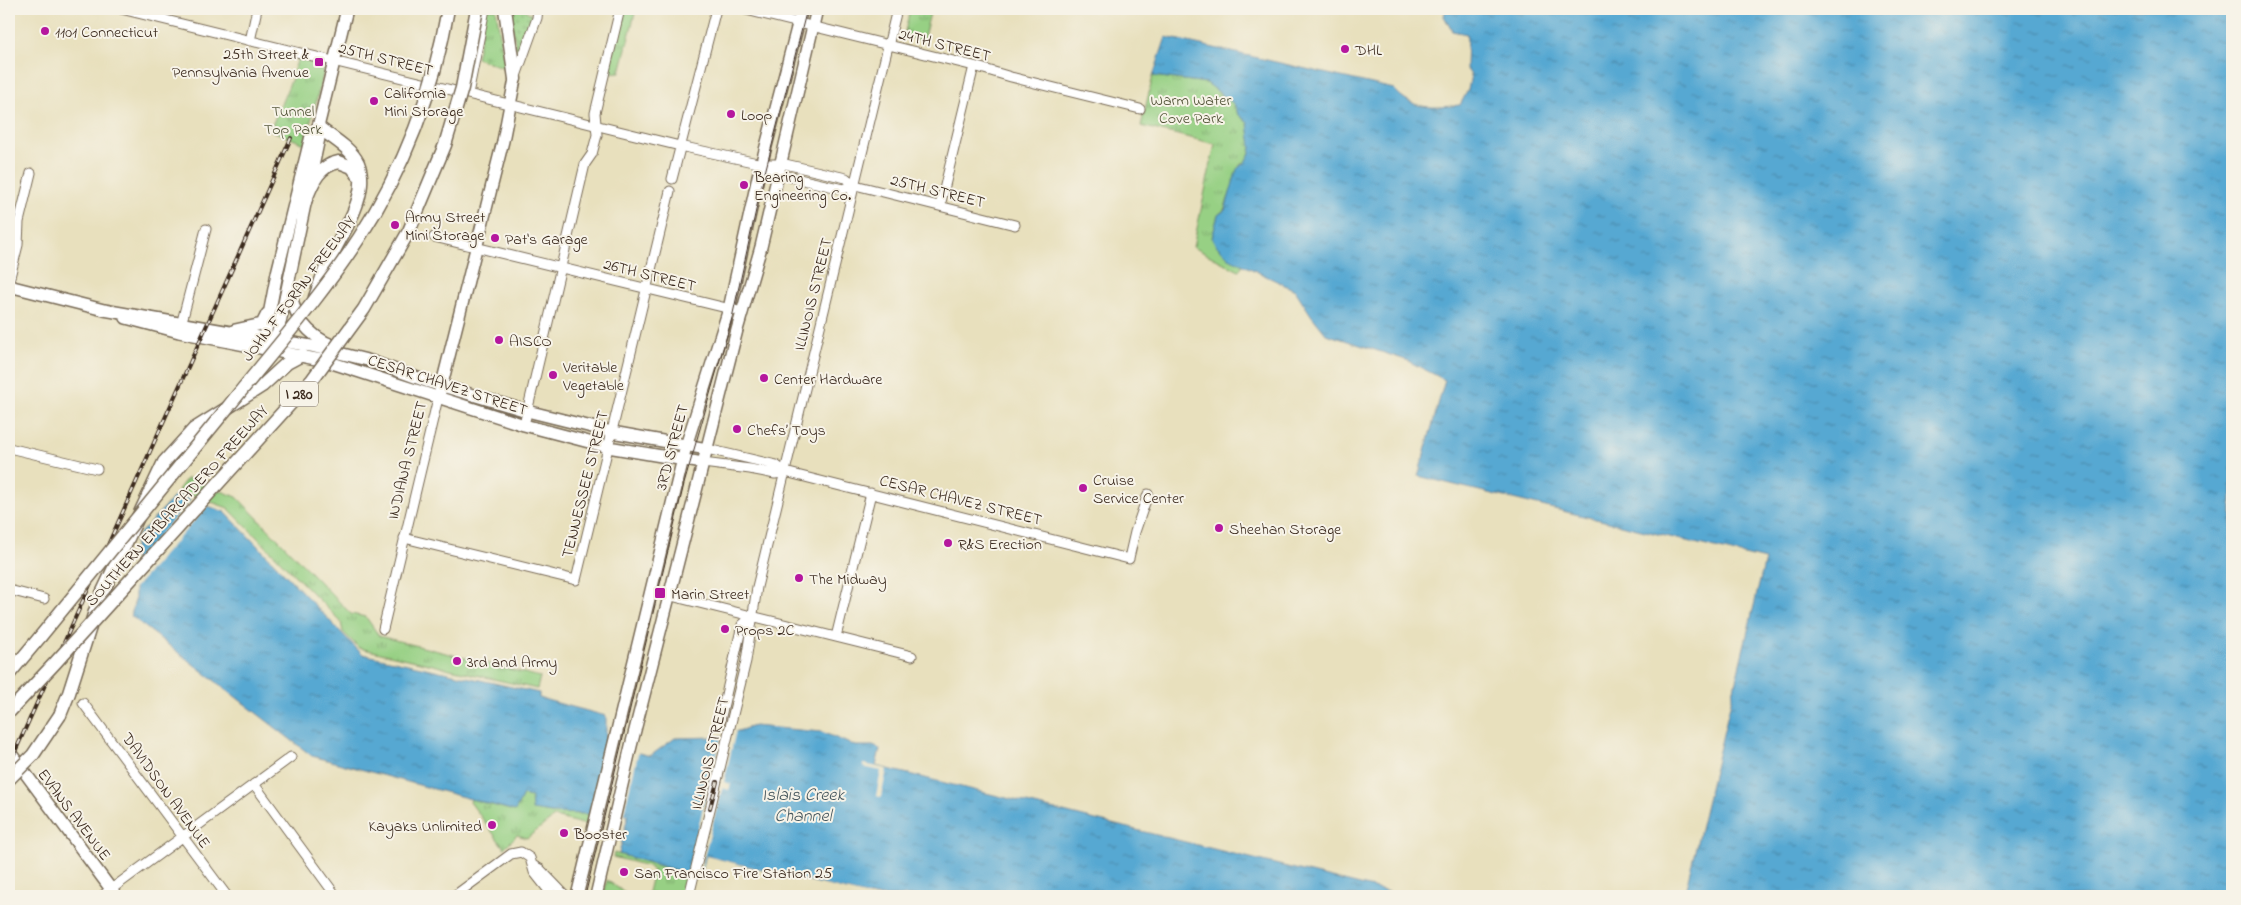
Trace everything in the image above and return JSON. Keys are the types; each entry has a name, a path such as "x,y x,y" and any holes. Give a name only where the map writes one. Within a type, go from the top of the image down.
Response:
{"highway":[{"name":"JOHN F FORAN FREEWAY","path":"204,436 314,299 359,238 402,158 431,82 448,9"},
{"name":"SOUTHERN EMBARCADERO FREEWAY","path":"9,712 306,387 330,358 364,309 410,231 445,146 462,88 477,9"},
{"path":"505,9 515,80"},
{"path":"314,299 329,261 354,213 359,179 358,164 350,154 318,127"},
{"path":"304,204 317,174 333,163 346,164 352,167 359,179"},
{"path":"252,392 264,371 270,342"},
{"path":"9,779 33,755 60,715 69,693 98,602 158,471 172,450 194,428 262,386 287,363 302,355"},
{"name":"SOUTHERN EMBARCADERO FREEWAY","path":"9,674 148,507 204,436"}],"main road":[{"path":"270,342 290,269 319,138 318,127 347,9"},
{"name":"3RD STREET","path":"577,896 682,460 729,308 762,164 802,9"},
{"path":"596,896 631,746 780,168 817,9"},
{"name":"INDIANA STREET","path":"438,398 503,141 515,80"},
{"path":"225,332 262,324 271,303 311,136 318,127"},
{"path":"290,269 293,306 307,329 324,342 371,361"},
{"name":"CESAR CHAVEZ STREET","path":"9,286 104,310 136,322 225,332 270,342 302,355 524,425 608,447 703,464"},
{"path":"270,342 271,303"},
{"name":"CESAR CHAVEZ STREET","path":"180,327 371,361 527,411 612,432 707,449"},
{"name":"EVANS AVENUE","path":"9,751 110,894"}],"street":[{"name":"25TH STREET","path":"120,9 160,13 250,41 680,146 780,168 846,178 854,185 1015,225"},
{"path":"160,13 165,9"},
{"path":"250,41 257,9"},
{"path":"468,94 485,9"},
{"name":"INDIANA STREET","path":"515,80 538,9"},
{"path":"524,425 585,164 592,154 598,125 595,113 620,9"},
{"path":"672,179 716,9"},
{"name":"24TH STREET","path":"742,9 888,44 1140,109"},
{"name":"ILLINOIS STREET","path":"689,896 746,661 752,616 785,472 897,9"},
{"path":"940,206 974,66"},
{"path":"9,281 18,245 18,222 31,173"},
{"name":"TENNESSEE STREET","path":"404,538 576,580 670,190"},
{"path":"180,327 206,229"},
{"name":"26TH STREET","path":"434,237 743,312"},
{"name":"INDIANA STREET","path":"383,630 438,398"},
{"path":"9,448 97,470"},
{"name":"CESAR CHAVEZ STREET","path":"707,449 776,465 785,472 1129,559 1135,532 1148,494"},
{"name":"CESAR CHAVEZ STREET","path":"703,464 750,468 775,474 785,472"},
{"path":"836,637 871,493"},
{"path":"9,590 44,599"},
{"path":"651,591 912,656"},
{"name":"ILLINOIS STREET","path":"718,725 742,624 752,616"},
{"name":"DAVIDSON AVENUE","path":"83,702 227,896"},
{"path":"110,894 291,757"},
{"path":"254,784 336,896"},
{"path":"454,896 511,854 521,852 530,858 534,866 534,872 553,896"},
{"path":"534,866 540,869 566,896"}],"green space":[{"path":"486,9 496,9 505,68 476,58"},
{"path":"510,9 524,9 533,16 520,54 516,49"},
{"path":"623,9 636,9 620,72 608,73"},
{"path":"910,9 931,9 923,41 904,36"},
{"name":"Tunnel Top Park","path":"298,57 326,64 305,144 270,130 292,78"},
{"name":"Warm Water Cove Park","path":"1153,76 1207,83 1234,104 1238,114 1248,123 1251,141 1250,152 1245,161 1240,165 1224,210 1218,215 1212,238 1229,258 1243,264 1239,271 1193,247 1215,144 1141,126"},
{"path":"187,478 237,497 351,614 366,617 379,636 540,677 537,689 359,648 343,632 341,622 228,508 178,490"},
{"path":"523,795 531,797 551,813 590,814 587,825 554,817 527,838 517,835 504,848 470,802 471,799 514,811"},
{"path":"614,853 688,874 682,896 647,896 653,871 648,866 613,857"},
{"path":"607,880 629,896 603,896"}],"water":[{"path":"1446,9 2232,9 2232,896 1684,896 1765,560 1418,476 1445,380 1406,360 1326,334 1295,290 1229,258 1216,245 1212,238 1218,215 1225,210 1237,169 1245,162 1250,153 1248,123 1238,114 1234,104 1207,83 1153,76 1166,37 1394,89 1401,96 1416,105 1441,107 1460,105 1468,90 1471,75 1466,68 1467,34 1452,31 1444,16"},
{"name":"Islais Creek Channel","path":"176,495 225,512 362,654 539,693 539,698 606,716 606,744 650,756 675,738 718,737 754,726 822,732 855,746 873,746 880,749 876,766 1405,896 869,896 706,856 701,877 619,854 628,815 593,809 590,814 551,813 532,810 531,797 523,795 515,811 312,756 131,616 135,600 135,539"}],"pier":[{"path":"192,498 209,504 133,590 133,566"},
{"path":"736,730 724,782 731,784 729,790 723,788 720,796 699,876 688,874 714,758 716,758 722,734"},
{"path":"607,740 639,750 623,816 591,808"},
{"path":"863,764 887,769 881,797 876,796 881,771 863,767"},
{"path":"706,856 869,896 859,896 707,859 703,878 701,877"}],"tram line":[{"path":"585,896 684,484 732,318 760,192 807,9"}],"railway":[{"path":"9,765 291,138"},
{"path":"710,808 717,782"}],"place":[{"name":"1101 Connecticut","path":"45,31"},
{"name":"DHL","path":"1345,49"},
{"name":"25th Street & Pennsylvania Avenue","path":"319,62"},
{"name":"California Mini Storage","path":"374,101"},
{"name":"Loop","path":"731,114"},
{"name":"Bearing Engineering Co.","path":"744,185"},
{"name":"Army Street Mini Storage","path":"395,225"},
{"name":"Pat's Garage","path":"495,238"},
{"name":"AISCO","path":"499,340"},
{"name":"Veritable Vegetable","path":"553,375"},
{"name":"Center Hardware","path":"764,378"},
{"name":"Chefs’ Toys","path":"737,429"},
{"name":"Cruise Service Center","path":"1083,488"},
{"name":"Sheehan Storage","path":"1219,528"},
{"name":"R&S Erection","path":"948,543"},
{"name":"The Midway","path":"799,578"},
{"name":"Marin Street","path":"660,593"},
{"name":"Props 2C","path":"725,629"},
{"name":"3rd and Army","path":"457,661"},
{"name":"Kayaks Unlimited","path":"492,825"},
{"name":"Booster","path":"564,833"},
{"name":"San Francisco Fire Station 25","path":"624,872"}]}
